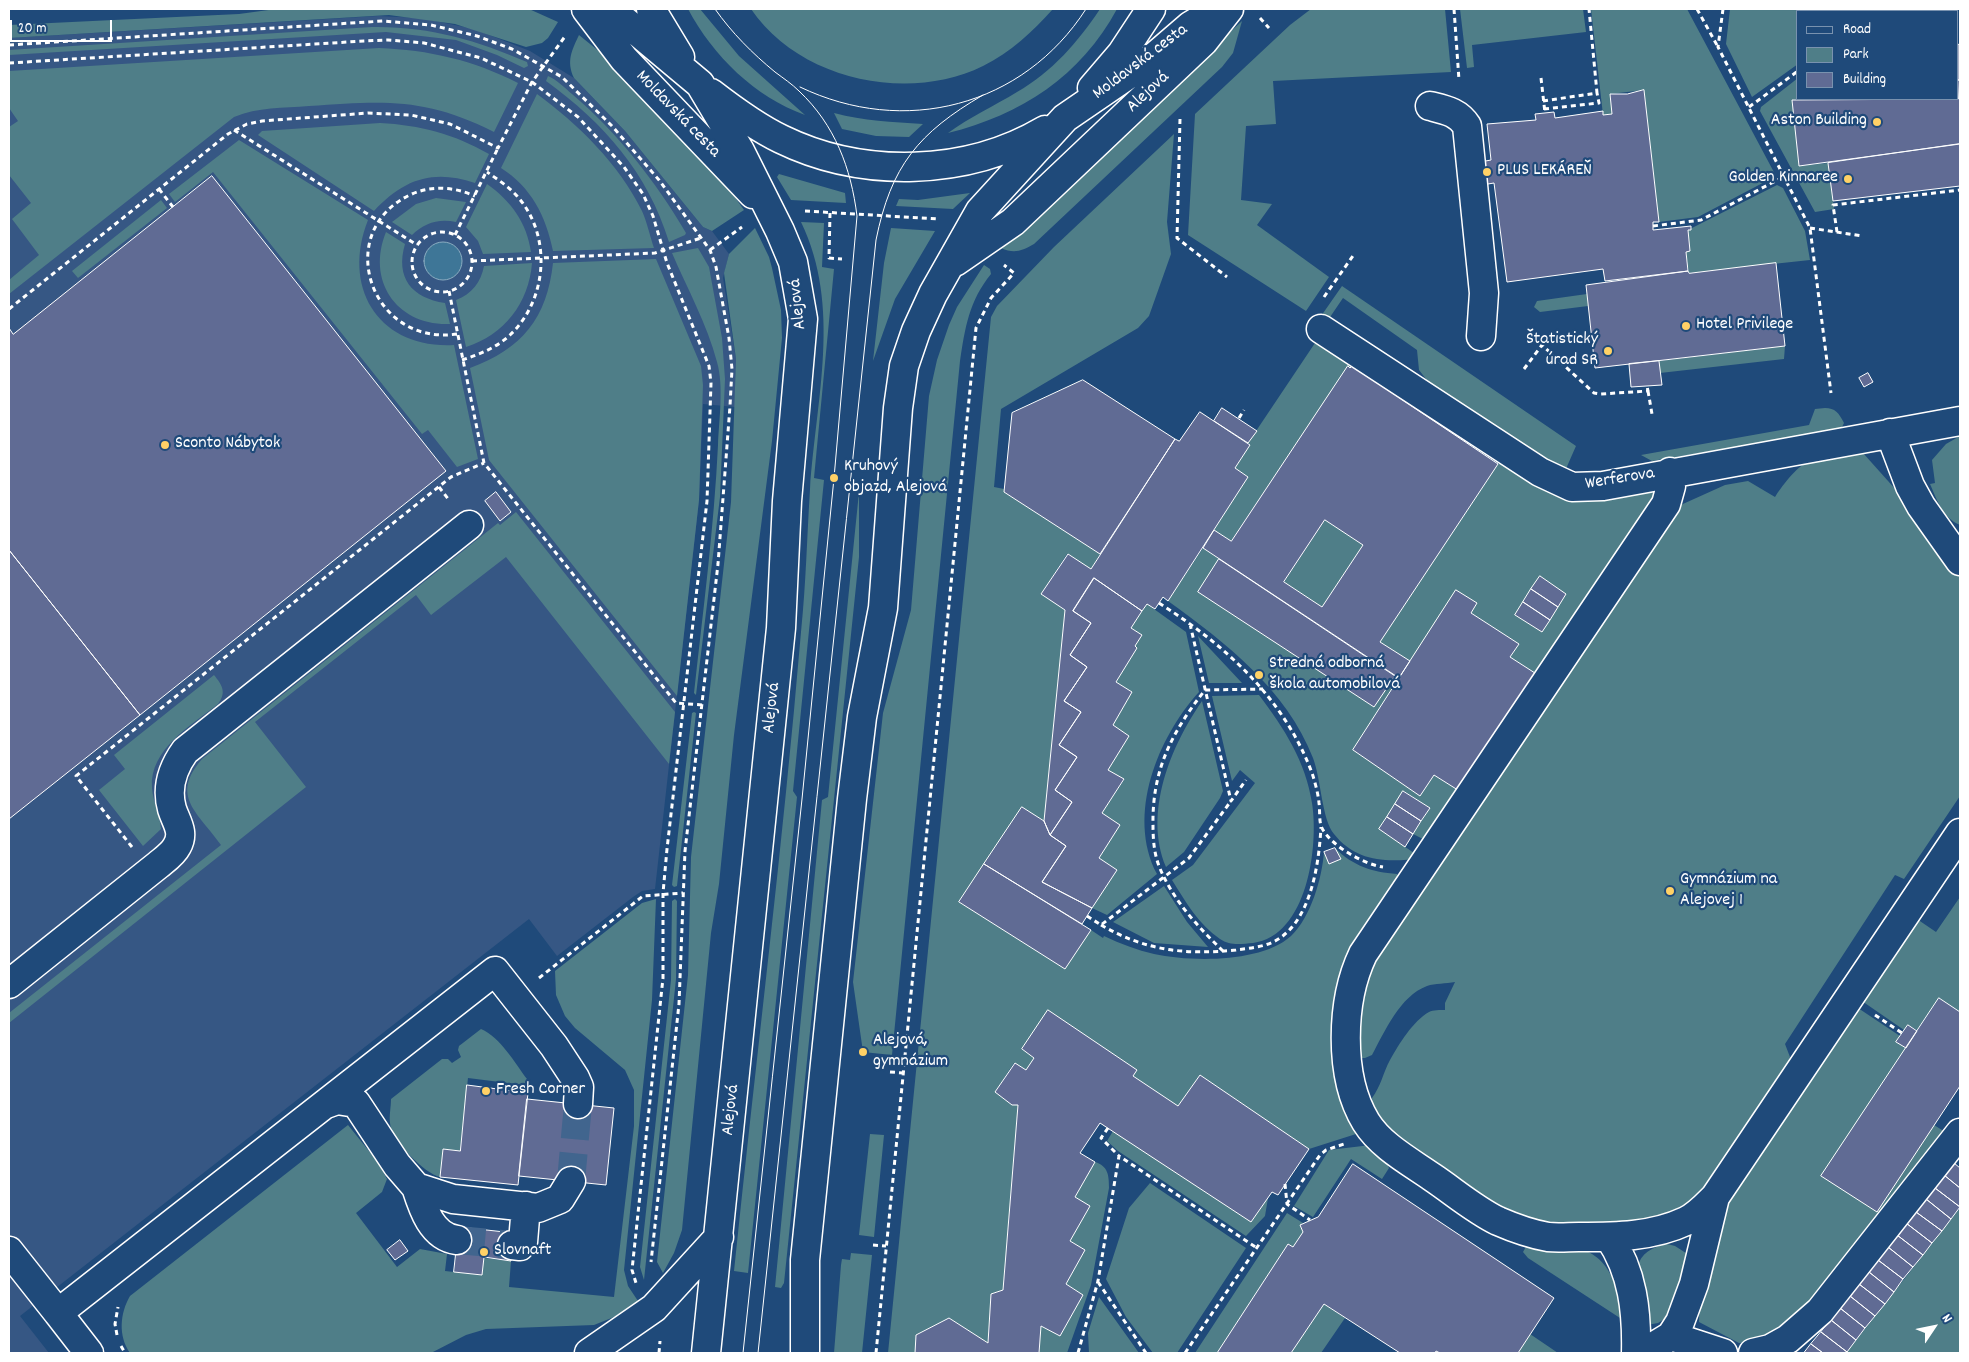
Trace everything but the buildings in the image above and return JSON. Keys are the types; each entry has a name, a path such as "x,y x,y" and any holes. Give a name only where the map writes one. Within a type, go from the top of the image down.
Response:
{"street":[{"name":"Moldavská cesta","path":"602,9 620,18 700,84"},
{"path":"651,9 667,39 700,84 749,120 781,139 813,152 869,164 918,167 976,159 1015,146 1065,118 1122,52 1151,9"},
{"name":"Moldavská cesta","path":"1065,118 1154,57 1190,26 1218,9"},
{"name":"Alejová","path":"948,267 1013,222 1204,42 1229,9"},
{"name":"Moldavská cesta","path":"578,19 624,59 773,215"},
{"name":"Alejová","path":"700,84 740,151 773,215 793,262 798,280 803,319 788,501 781,628 706,1353"},
{"path":"1430,106 1455,113 1462,118 1467,126 1484,292 1481,336"},
{"name":"Alejová","path":"805,1353 805,1260 852,800 862,717 883,608 898,408 904,366 916,331 948,267 980,211 1065,118"},
{"name":"Werferova","path":"1320,317 1531,467 1572,487 1589,488 1960,421"},
{"path":"1890,433 1910,486 1921,506 1960,561"},
{"path":"1670,472 1671,486 1666,504 1418,870 1357,965 1345,1021 1347,1058 1351,1082 1365,1120 1375,1134 1392,1149 1496,1220 1519,1229 1549,1237 1609,1237 1654,1233 1688,1220 1715,1197 1960,833"},
{"path":"9,984 151,870 177,846 180,826 170,798 170,787 176,763 185,752 470,525"},
{"path":"58,1314 495,971 554,1046 575,1078 579,1087 578,1104"},
{"path":"326,1104 337,1100 356,1103 397,1165 416,1187 425,1214 447,1238 457,1240"},
{"path":"1753,1353 1770,1349 1788,1339 1820,1311 1960,1133"},
{"path":"416,1187 453,1199 538,1208 555,1203 566,1193 571,1182"},
{"path":"1643,1353 1671,1336 1687,1307 1715,1197"},
{"path":"512,1245 520,1246 523,1242 526,1206"},
{"path":"589,1353 654,1308 719,1237"},
{"path":"1609,1237 1630,1282 1637,1325 1636,1353"},
{"path":"9,1251 88,1353"},
{"path":"1671,1336 1723,1353"}],"path":[{"path":"1454,9 1459,87"},
{"path":"1541,78 1544,111 1598,103 1589,9"},
{"path":"1697,9 1785,176 1810,228 1831,393"},
{"path":"1718,47 1723,9"},
{"path":"455,235 532,82 543,64 578,19"},
{"path":"9,45 397,21 431,25 477,36 512,49 543,64 576,89 612,126 659,180 710,250 716,267 729,338 732,369 718,564 685,851 679,1004 650,1271"},
{"path":"9,63 388,40 424,43 462,51 515,72 532,82 578,118 624,167 649,206 663,251 704,353 711,383 706,501 663,893 662,978 632,1270 633,1278 640,1288"},
{"path":"1749,107 1796,72"},
{"path":"1543,100 1598,94"},
{"path":"9,309 234,130 262,120 391,113 450,124 498,148"},
{"path":"1180,119 1178,238 1227,276"},
{"path":"234,130 417,246"},
{"path":"462,360 496,346 521,323 536,293 542,258 535,226 528,210 505,184 487,172"},
{"path":"1653,226 1701,220 1785,176"},
{"path":"457,334 434,335 410,328 389,314 375,293 368,270 369,244 379,222 396,203 418,191 443,188 455,189 475,196"},
{"path":"159,189 173,207"},
{"path":"1837,232 1833,205 1960,190"},
{"path":"830,213 829,258 842,259"},
{"path":"1810,228 1862,236"},
{"path":"438,232 455,235 467,245 472,261 471,269 463,283 448,291 431,290 418,279 412,262 417,246 423,239 438,232"},
{"path":"472,261 655,254 701,238"},
{"path":"1320,317 1356,253"},
{"path":"876,1353 976,328 991,298 1014,273"},
{"path":"448,291 484,464 676,703 703,705"},
{"path":"1524,369 1542,345 1594,393 1648,391"},
{"path":"1647,386 1652,414"},
{"path":"1239,418 1244,410"},
{"path":"151,870 76,776 451,477 484,464"},
{"path":"1087,916 1139,944 1162,950 1193,953 1268,945 1281,938 1298,918 1313,882 1321,826 1319,800 1305,754 1293,731 1264,689 1190,623 1159,603"},
{"path":"1190,623 1231,801"},
{"path":"1205,690 1264,689"},
{"path":"1205,690 1187,713 1166,748 1153,795 1153,844 1164,877 1195,923 1223,951"},
{"path":"1101,924 1189,858 1246,780"},
{"path":"1321,826 1335,842 1360,861 1372,866 1418,870"},
{"path":"890,1072 904,1073"},
{"path":"1108,1128 1100,1138 1118,1156 1257,1248"},
{"path":"1185,1353 1320,1155"},
{"path":"1078,1353 1098,1281 1118,1156"},
{"path":"1285,1184 1287,1204 1310,1220"},
{"path":"873,1245 886,1246"},
{"path":"1098,1281 1146,1353"}],"shaded area":[{"path":"378,16 421,18 474,29 530,51 574,78 625,131 703,227 712,231 729,254 723,278 736,359 735,407 703,404 699,500 655,889 642,891 633,897 557,956 529,919 20,1316 49,1353 9,1353 9,38"},
{"path":"443,242 456,248 462,261 456,274 443,280 430,274 424,261 430,248"}],"green space":[{"path":"276,9 529,9 558,22 548,38 542,43 526,47 455,24 389,15 9,38 9,25 239,14"},
{"path":"688,9 700,9 739,56 805,115 769,97 737,73 710,43"},
{"path":"751,9 1053,9 1021,41 983,66 953,77 922,83 889,83 857,78 826,68 797,53 772,33"},
{"path":"1100,9 1117,9 1086,54 1067,73 1024,104 975,125 948,133 1042,75 1053,66 1083,33"},
{"path":"1311,9 1445,9 1451,72 1273,81 1276,124 1246,126 1241,200 1272,204 1257,225 1329,277 1306,311 1188,235 1195,114 1290,25"},
{"path":"1460,9 1583,9 1586,32 1472,45 1474,67 1467,68"},
{"path":"1591,9 1687,9 1776,176 1698,217 1659,222 1644,90 1610,94 1612,114 1603,115"},
{"path":"1730,9 1809,9 1796,10 1796,65 1752,97 1726,44"},
{"path":"1242,21 1233,53 1222,67 1034,244 1018,251 1001,248"},
{"path":"372,27 413,29 451,36 508,54 527,62 528,66 524,68 497,55 456,40 386,32 9,55 9,50"},
{"path":"579,35 611,61 725,183 744,210 712,231 703,227 625,131 574,78 570,61"},
{"path":"379,48 415,51 467,62 518,83 494,132 447,112 404,104 360,103 280,108 252,111 234,117 9,294 9,280 39,255 12,219 31,203 9,175 9,127 18,121 9,108 9,71"},
{"path":"548,76 589,109 635,159 662,195 686,233 685,235 669,242 649,194 621,151 587,114 546,81"},
{"path":"1796,80 1796,99 1792,100 1799,166 1828,163 1834,209 1815,212 1760,111 1761,107"},
{"path":"537,94 582,132 622,177 642,211 654,248 553,251 546,226 536,204 521,184 501,168"},
{"path":"834,113 889,122 923,124 909,137 876,136 842,129"},
{"path":"380,123 423,128 463,141 489,154 475,183 446,177 432,177 420,180 408,184 397,191 374,211 258,135 262,131"},
{"path":"1174,134 1167,222 1171,254 1149,316 1138,328 1001,409 994,487 1004,489 1004,492 1100,554 1091,569 1067,554 1041,594 1065,610 1044,821 1022,807 959,902 1065,969 1091,930 1103,938 1104,936 1141,951 1169,957 1206,959 1244,956 1278,945 1291,936 1298,928 1310,908 1321,873 1324,852 1341,859 1335,848 1363,867 1379,872 1397,874 1402,886 1336,1016 1333,1030 1333,1045 1338,1075 1356,1134 1309,1149 1200,1075 1178,1106 1133,1076 1137,1070 1049,1011 1022,1049 1034,1058 1026,1070 1014,1063 995,1092 1012,1105 1018,1105 1003,1290 991,1294 988,1343 949,1318 916,1335 915,1353 888,1353 991,317 997,306 1054,247"},
{"path":"239,140 368,220 361,245 360,269 364,290 373,310 387,325 405,337 428,344 454,345 478,459 457,467 428,430 422,434 213,172 175,202 169,194"},
{"path":"779,174 845,193 846,203 791,200 777,177"},
{"path":"487,184 510,205 522,222 531,252 483,254 478,241 466,227"},
{"path":"1777,185 1783,188 1805,231 1810,260 1689,273 1686,252 1690,251 1688,230"},
{"path":"970,193 953,209 896,206 899,199 918,200"},
{"path":"436,198 466,202 456,222 432,222 412,235 392,222 416,204"},
{"path":"161,200 167,208 78,278 72,271"},
{"path":"801,222 824,223 822,267 834,269 814,478 824,480 793,791 797,797 748,1273 734,1271 794,712 804,596 810,489 823,354 821,287 813,254"},
{"path":"755,228 769,257 772,268 781,310 782,338 772,441 734,735 719,884 711,933 682,1230 674,1253 663,1273 657,1262 688,975 691,857 731,502 736,359 724,273 729,254"},
{"path":"891,228 935,231 895,299 873,361 884,263"},
{"path":"386,232 405,244 402,267 409,284 423,296 445,303 450,324 431,323 415,317 401,309 391,297 383,283 380,267 381,250"},
{"path":"698,248 709,267 722,338 725,379 720,497 696,695 694,693 714,507 721,392 719,372 713,348 672,253"},
{"path":"656,259 701,366 703,385 699,500 677,696 489,460 470,368 504,351 518,341 529,329 545,300 553,263"},
{"path":"532,263 526,291 512,316 492,334 480,342 466,347 456,300 475,287 481,277 484,266"},
{"path":"984,265 990,269 991,274 978,294 969,315 960,361 892,1055 863,1052 853,982 883,713 911,610 929,396 937,360 949,325 957,307"},
{"path":"1342,286 1576,446 1565,471 1554,467 1429,383 1419,370 1417,350 1343,298 1326,323 1319,319"},
{"path":"1587,294 1588,306 1540,312 1534,307 1537,301"},
{"path":"1315,343 1352,366 1348,367 1231,541 1214,530 1248,477 1235,468 1250,445 1248,443"},
{"path":"1785,346 1784,359 1660,373 1659,361"},
{"path":"1825,408 1834,410 1838,414 1844,423 1841,429 1652,461 1641,455 1809,425 1815,409"},
{"path":"1960,436 1960,525 1945,513 1930,484 1935,483 1932,460 1946,444"},
{"path":"1863,447 1863,453 1897,491 1960,573 1960,796 1904,879 1895,875 1785,1044 1790,1057 1785,1073 1702,1195 1670,1220 1550,1228 1506,1215 1404,1144 1380,1123 1373,1109 1372,1098 1378,1089 1390,1060 1407,1033 1417,1021 1431,1011 1445,1010 1445,1003 1455,982 1433,984 1417,991 1394,1015 1372,1055 1359,1058 1361,991 1379,949 1674,508 1725,485 1748,481 1775,497 1794,472 1803,465 1822,456"},
{"path":"1506,461 1571,499 1603,501 1650,491 1657,495 1541,677 1510,657 1519,644 1471,613 1477,603 1410,661 1380,642 1498,464"},
{"path":"859,492 859,557 784,1283 781,1288 775,1287 822,800 828,797"},
{"path":"516,512 675,712 669,764 506,557 431,615 416,595 255,722 306,787 9,1023 9,1013 221,845 197,814 188,794 188,784 192,772 202,759 498,523 500,525"},
{"path":"1325,520 1363,545 1322,607 1284,582"},
{"path":"1203,548 1219,559 1199,592 1374,707 1395,676 1399,678 1353,750 1420,796 1434,775 1461,792 1431,843 1413,834 1430,808 1404,791 1379,829 1414,853 1416,850 1422,855 1421,858 1385,860 1362,855 1352,850 1334,834 1324,809 1313,758 1302,733 1287,711 1271,689 1252,669 1211,633 1168,601"},
{"path":"1147,604 1186,632 1199,692 1184,710 1171,731 1151,778 1146,802 1145,827 1148,851 1157,874 1107,915 1092,908 1117,870 1099,858 1120,825 1102,813 1124,780 1108,770 1129,736 1113,725 1132,692 1116,682 1137,648 1135,646 1142,635 1131,628"},
{"path":"1198,636 1242,683 1209,683"},
{"path":"214,675 223,692 221,700 174,739 157,761 153,774 152,788 161,829 143,846 99,790 125,769 114,755"},
{"path":"1259,695 1293,746 1305,773 1314,821 1311,865 1297,907 1286,924 1271,937 1253,943 1232,944 1220,939 1205,927 1172,880 1193,865 1255,783 1240,770 1232,781 1212,696"},
{"path":"1202,701 1223,791 1184,852 1166,867 1160,846 1159,802 1171,759 1180,738"},
{"path":"692,713 696,713 677,886 674,887 672,885"},
{"path":"1164,886 1187,922 1208,947 1154,943 1113,922"},
{"path":"1960,897 1960,1012 1939,998 1917,1030 1908,1025 1904,1030 1859,999 1914,917 1936,932"},
{"path":"656,899 652,1000 624,1270 628,1286 638,1301 614,1317 594,1325 486,1329 466,1335 431,1353 130,1353 122,1332 122,1317 130,1296 348,1125 377,1161 387,1179 382,1192 356,1213 397,1267 420,1249 447,1254 445,1271 481,1275 484,1258 511,1261 509,1287 614,1297 634,1126 634,1090 625,1070 575,1028 565,1016 556,995 555,971 642,903"},
{"path":"675,899 677,901 676,979 644,1280 640,1267 671,980 672,901"},
{"path":"1855,1006 1900,1036 1896,1042 1906,1048 1822,1176 1934,1125 1950,1135 1824,1292 1775,1334 1756,1341 1739,1343 1699,1322 1700,1290 1725,1203"},
{"path":"481,1029 495,1038 527,1079 524,1085 468,1078 460,1151 443,1149 440,1177 426,1170 418,1163 396,1138 390,1123 391,1099 442,1059 448,1059 452,1063 461,1057 458,1050 459,1046"},
{"path":"1113,1131 1251,1222 1268,1198 1265,1216 1246,1236 1118,1151 1107,1141"},
{"path":"870,1134 884,1135 874,1237 859,1235"},
{"path":"1371,1145 1385,1159 1389,1168 1382,1179 1351,1159 1313,1217 1294,1206 1329,1150"},
{"path":"1095,1162 1103,1166 1107,1172 1109,1188 1091,1285 1067,1353 1039,1353 1041,1326 1060,1336 1083,1295 1066,1284 1085,1250 1070,1241 1090,1206 1075,1197"},
{"path":"1150,1183 1246,1248 1177,1353 1153,1353 1126,1317 1106,1279 1129,1208"},
{"path":"1960,1208 1960,1353 1846,1353"},
{"path":"1287,1213 1303,1223 1300,1225 1303,1232 1293,1247 1288,1244 1217,1353 1195,1353"},
{"path":"1528,1243 1570,1246 1593,1254 1610,1273 1621,1307 1620,1318 1528,1258 1523,1252"},
{"path":"1667,1244 1675,1246 1689,1255 1668,1317 1658,1323 1647,1325 1637,1268 1644,1255 1657,1247"},
{"path":"851,1253 872,1255 862,1353 834,1353 842,1259 850,1260"},
{"path":"1099,1297 1139,1353 1089,1353 1088,1333"},
{"path":"1324,1304 1345,1318 1321,1353 1291,1353"},
{"path":"1530,1334 1558,1353 1518,1353"}],"tunnel":[{"path":"571,1181 578,1104"},
{"path":"457,1240 512,1245"}],"tram line":[{"path":"715,9 743,42 767,65 796,88 812,104 822,118 832,133 846,164 857,216 834,478 802,799 743,1353"},
{"path":"800,87 840,102 880,110 920,110 958,104 995,90 1029,70 1060,43 1086,9"},
{"path":"758,1353 876,240 890,191 899,172 911,154 941,123 983,95"}],"place":[{"name":"Aston Building","path":"1877,122"},
{"name":"PLUS LEKÁREŇ","path":"1487,172"},
{"name":"Golden Kinnaree","path":"1848,179"},
{"name":"Hotel Privilege","path":"1686,326"},
{"name":"Štatistický úrad SR","path":"1608,351"},
{"name":"Sconto Nábytok","path":"165,445"},
{"name":"Kruhový objazd, Alejová","path":"834,478"},
{"name":"Stredná odborná škola automobilová","path":"1259,675"},
{"name":"Gymnázium na Alejovej 1","path":"1670,891"},
{"name":"Alejová, gymnázium","path":"863,1052"},
{"name":"Fresh Corner","path":"486,1091"},
{"name":"Slovnaft","path":"484,1252"}]}
